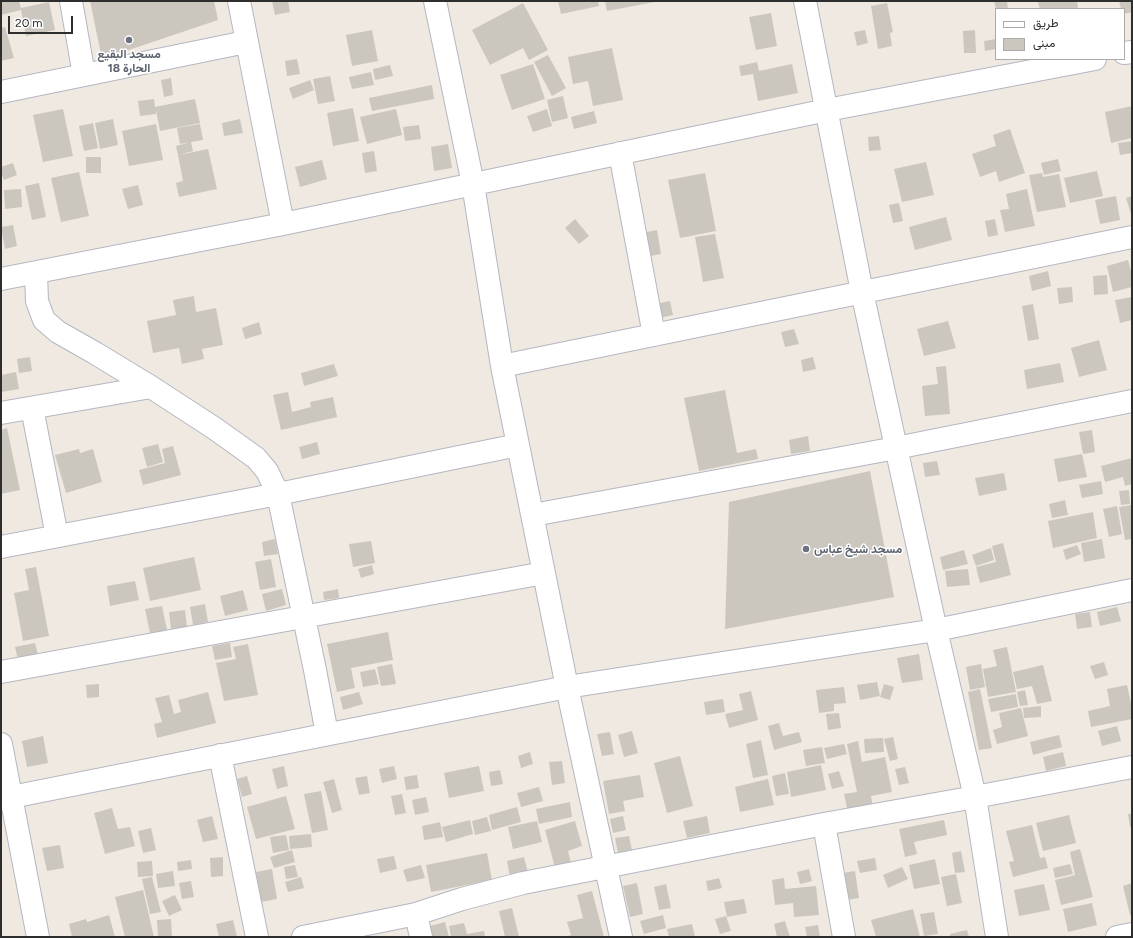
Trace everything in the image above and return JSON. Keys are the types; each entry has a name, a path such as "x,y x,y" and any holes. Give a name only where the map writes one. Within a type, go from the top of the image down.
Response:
{"street":[{"path":"71,1 84,76"},
{"path":"239,1 283,224"},
{"path":"435,1 473,184 502,366 567,687 621,937"},
{"path":"805,1 862,292 936,630 975,798 997,937"},
{"path":"1,92 246,42"},
{"path":"1,279 283,224 827,110 1089,60"},
{"path":"620,153 654,335"},
{"path":"502,366 1132,237"},
{"path":"36,273 37,301 44,320 58,332 150,387 214,428 256,458 267,471 278,494 327,734"},
{"path":"1,414 150,387"},
{"path":"533,515 896,448 1132,401"},
{"path":"32,408 57,536"},
{"path":"1,546 278,494 518,445"},
{"path":"1,672 544,574"},
{"path":"7,798 567,687 936,630 1132,590"},
{"path":"1,744 7,798 38,937"},
{"path":"220,755 257,937"},
{"path":"303,937 416,914 462,899 523,883 824,824 975,798 1132,767"},
{"path":"824,824 844,937"},
{"path":"416,914 421,937"},
{"path":"1117,937 1132,934"}],"building":[{"path":"19,1 21,8 49,2 55,30 26,36 21,10 1,15 1,2"},
{"name":"مسجد البقيع الحارة 18","path":"90,1 214,1 218,20 102,59"},
{"path":"272,1 288,1 290,12 275,15"},
{"path":"558,1 598,1 599,6 561,14"},
{"path":"605,1 655,1 655,2 607,11"},
{"path":"994,1 1007,1 1008,8 996,8"},
{"path":"1077,1 1078,8 1040,8 1038,2"},
{"path":"1119,1 1132,1 1132,12 1125,14 1125,8 1121,8"},
{"path":"523,3 548,50 529,60 523,48 490,65 472,30"},
{"path":"887,3 893,32 890,33 892,46 878,49 871,6"},
{"path":"771,13 777,46 756,50 749,17"},
{"path":"5,27 14,58 1,61 1,28"},
{"path":"372,30 378,61 352,66 346,35"},
{"path":"865,30 868,43 857,46 854,32"},
{"path":"975,30 976,53 964,53 963,31"},
{"path":"995,39 995,49 985,51 984,41"},
{"path":"612,48 623,100 593,106 588,81 573,84 568,57"},
{"path":"548,55 566,88 552,96 534,62"},
{"path":"297,59 300,74 287,76 285,61"},
{"path":"757,62 759,71 792,64 798,93 758,101 753,74 741,76 739,66"},
{"path":"533,64 545,99 512,110 500,75"},
{"path":"390,65 393,76 375,80 373,69"},
{"path":"371,72 374,85 352,89 349,77"},
{"path":"330,76 335,101 318,104 313,79"},
{"path":"171,78 173,95 164,97 161,80"},
{"path":"310,80 314,90 293,99 289,88"},
{"path":"432,85 434,99 372,111 369,98"},
{"path":"563,96 568,118 552,122 547,100"},
{"path":"154,99 155,107 195,99 200,123 160,131 156,110 156,114 140,116 138,101"},
{"path":"1132,106 1132,138 1111,143 1105,112"},
{"path":"353,108 359,141 333,146 327,113"},
{"path":"63,109 73,156 43,162 33,115"},
{"path":"396,109 402,135 367,144 360,117"},
{"path":"547,109 552,126 533,132 527,116"},
{"path":"594,111 597,123 574,129 571,117"},
{"path":"113,119 118,145 100,149 95,123"},
{"path":"240,119 243,133 224,136 222,123"},
{"path":"93,123 98,148 84,151 79,126"},
{"path":"156,124 163,160 129,166 122,131"},
{"path":"200,124 203,140 180,144 177,128"},
{"path":"419,125 421,139 405,141 403,127"},
{"path":"1010,129 1025,173 999,182 996,171 980,177 972,154 996,146 993,135"},
{"path":"879,136 881,150 869,151 868,137"},
{"path":"1132,141 1132,153 1120,155 1118,143"},
{"path":"191,142 193,151 178,155 176,146"},
{"path":"448,144 452,168 434,171 431,147"},
{"path":"208,149 217,189 179,197 176,183 183,181 178,155"},
{"path":"374,151 377,171 365,173 362,153"},
{"path":"86,157 101,157 101,173 86,173"},
{"path":"1058,159 1061,171 1044,175 1041,163"},
{"path":"322,160 327,179 300,187 295,167"},
{"path":"926,162 934,195 902,202 894,169"},
{"path":"13,163 17,175 4,180 1,167"},
{"path":"1097,171 1103,196 1070,203 1064,178"},
{"path":"79,172 89,216 61,222 51,178"},
{"path":"705,173 716,231 680,238 668,180"},
{"path":"1042,173 1043,177 1059,174 1066,207 1037,212 1029,175"},
{"path":"39,183 46,217 32,220 25,186"},
{"path":"138,185 143,205 128,209 122,189"},
{"path":"21,189 22,207 5,209 4,190"},
{"path":"1027,189 1035,226 1005,232 1000,210 1009,209 1006,194"},
{"path":"1116,196 1120,220 1100,224 1095,200"},
{"path":"1132,196 1132,217 1126,198"},
{"path":"899,203 903,221 893,223 889,205"},
{"path":"946,217 952,240 915,250 909,227"},
{"path":"575,219 589,236 579,244 565,228"},
{"path":"995,219 998,235 988,237 985,221"},
{"path":"13,225 17,246 5,249 1,227"},
{"path":"657,230 661,254 646,257 642,233"},
{"path":"715,234 724,278 703,282 695,237"},
{"path":"1128,260 1132,275 1132,287 1113,292 1107,266"},
{"path":"1048,271 1051,286 1032,291 1029,276"},
{"path":"1107,275 1108,294 1094,295 1093,276"},
{"path":"1072,287 1073,302 1059,304 1057,288"},
{"path":"194,296 196,312 216,308 223,345 202,349 204,359 182,364 179,348 153,353 147,321 176,315 173,300"},
{"path":"1132,297 1132,320 1120,323 1115,300"},
{"path":"670,301 673,315 659,318 656,304"},
{"path":"1033,304 1039,339 1028,341 1022,306"},
{"path":"948,321 956,348 924,356 917,329"},
{"path":"259,322 262,334 245,339 242,328"},
{"path":"794,329 799,344 785,347 781,332"},
{"path":"1099,340 1107,370 1079,377 1071,348"},
{"path":"30,357 32,371 19,373 17,359"},
{"path":"813,357 816,369 803,372 801,360"},
{"path":"1060,363 1064,382 1027,389 1024,370"},
{"path":"334,364 338,376 304,386 301,373"},
{"path":"946,366 950,414 925,416 922,386 938,384 936,367"},
{"path":"16,372 19,389 1,392 1,375"},
{"path":"725,390 737,453 756,449 758,459 699,471 684,398"},
{"path":"288,392 292,412 311,407 310,402 333,397 337,417 281,430 273,395"},
{"path":"7,428 20,490 1,494 1,430"},
{"path":"1092,430 1095,452 1083,454 1079,432"},
{"path":"808,436 810,451 791,454 789,440"},
{"path":"317,442 320,454 302,459 299,447"},
{"path":"158,444 163,462 147,467 142,448"},
{"path":"173,446 181,475 143,485 139,470 165,463 162,449"},
{"path":"79,449 80,453 93,449 102,482 66,493 55,455"},
{"path":"1082,454 1087,477 1058,482 1054,459"},
{"path":"1132,458 1132,484 1125,486 1123,477 1105,482 1101,466"},
{"path":"937,461 940,475 925,477 923,463"},
{"name":"مسجد شيخ عباس","path":"870,471 894,597 725,629 729,502"},
{"path":"1004,473 1007,490 979,496 975,478"},
{"path":"1101,481 1103,494 1082,498 1079,485"},
{"path":"1129,490 1130,504 1121,505 1119,491"},
{"path":"1065,500 1068,515 1052,518 1049,504"},
{"path":"1132,505 1132,539 1125,540 1119,507"},
{"path":"1117,506 1122,534 1109,537 1103,509"},
{"path":"1093,512 1097,538 1053,548 1048,521"},
{"path":"275,539 278,554 264,556 262,542"},
{"path":"1102,539 1105,558 1084,562 1081,543"},
{"path":"371,541 375,563 353,567 349,544"},
{"path":"1003,543 1011,575 980,583 976,567 996,562 992,546"},
{"path":"1077,545 1081,554 1066,560 1063,550"},
{"path":"991,548 994,560 976,566 972,555"},
{"path":"964,550 968,564 943,570 940,557"},
{"path":"194,557 201,590 150,601 143,568"},
{"path":"271,559 276,587 260,590 255,562"},
{"path":"372,565 374,574 361,578 358,569"},
{"path":"36,567 49,636 23,641 14,593 29,590 25,569"},
{"path":"968,569 970,585 947,587 945,571"},
{"path":"135,581 139,600 110,606 107,586"},
{"path":"282,589 286,605 266,611 262,594"},
{"path":"338,589 339,598 324,600 323,592"},
{"path":"243,590 248,610 225,616 220,596"},
{"path":"205,604 208,622 193,625 190,607"},
{"path":"162,606 167,630 150,633 145,609"},
{"path":"1117,607 1121,621 1100,626 1097,612"},
{"path":"185,610 187,627 171,629 169,612"},
{"path":"1090,612 1092,627 1077,629 1075,614"},
{"path":"388,632 393,660 351,668 355,688 337,692 327,644"},
{"path":"35,643 38,655 18,660 15,647"},
{"path":"230,643 232,657 215,660 212,646"},
{"path":"248,644 258,695 224,701 216,663 236,659 233,647"},
{"path":"1007,647 1016,692 988,697 983,669 997,666 993,650"},
{"path":"919,654 923,680 902,683 897,658"},
{"path":"1104,662 1108,675 1095,679 1090,666"},
{"path":"392,664 396,684 381,686 377,667"},
{"path":"981,664 985,687 970,690 966,667"},
{"path":"1043,665 1052,701 1037,704 1032,686 1017,689 1013,672"},
{"path":"375,669 379,684 363,687 360,672"},
{"path":"877,682 880,696 860,700 857,685"},
{"path":"99,684 99,697 87,698 86,685"},
{"path":"884,684 894,687 890,700 880,697"},
{"path":"1127,685 1132,708 1132,719 1091,727 1088,711 1110,706 1107,689"},
{"path":"844,687 846,703 834,704 834,711 819,713 816,690"},
{"path":"980,689 992,748 979,750 968,692"},
{"path":"1025,690 1028,705 1020,706 1017,692"},
{"path":"751,691 758,720 729,728 725,714 743,710 739,694"},
{"path":"208,692 216,723 157,738 154,724 162,722 155,698 169,695 174,714 181,712 178,700"},
{"path":"359,692 363,704 343,710 340,697"},
{"path":"1016,694 1018,707 991,712 988,699"},
{"path":"723,699 725,712 706,715 704,702"},
{"path":"1041,706 1041,717 1024,718 1023,708"},
{"path":"1021,708 1028,736 997,744 993,730 1002,727 999,713"},
{"path":"839,713 841,728 828,730 826,714"},
{"path":"779,723 783,736 799,732 802,742 774,750 768,726"},
{"path":"1117,726 1121,741 1102,746 1098,731"},
{"path":"632,731 638,753 624,757 618,735"},
{"path":"610,732 614,754 602,756 597,734"},
{"path":"1059,735 1062,747 1033,755 1030,742"},
{"path":"43,736 48,763 27,767 22,741"},
{"path":"893,737 898,759 890,761 884,739"},
{"path":"883,738 884,752 865,753 864,739"},
{"path":"761,740 768,775 753,778 746,744"},
{"path":"858,741 862,762 885,757 892,792 871,796 873,807 848,812 844,794 857,792 847,744"},
{"path":"844,744 847,754 827,759 824,748"},
{"path":"822,747 825,763 806,766 803,750"},
{"path":"530,752 533,764 521,768 518,756"},
{"path":"1063,752 1066,766 1046,771 1043,757"},
{"path":"680,756 693,806 667,813 654,763"},
{"path":"562,761 565,783 552,785 549,762"},
{"path":"821,765 826,790 791,797 787,772"},
{"path":"284,766 288,786 277,789 272,769"},
{"path":"394,766 397,779 382,783 379,769"},
{"path":"479,766 484,791 449,798 444,773"},
{"path":"905,767 909,783 899,785 895,769"},
{"path":"500,770 503,784 491,786 489,772"},
{"path":"839,771 844,786 832,789 828,774"},
{"path":"785,773 789,794 776,796 772,776"},
{"path":"417,775 419,788 406,790 404,777"},
{"path":"640,775 644,797 623,801 625,811 609,814 603,781"},
{"path":"247,776 252,794 242,797 237,779"},
{"path":"367,776 370,793 359,795 355,778"},
{"path":"334,779 342,810 332,813 323,782"},
{"path":"768,779 774,805 740,812 735,787"},
{"path":"539,787 543,801 521,807 517,793"},
{"path":"321,791 328,830 312,833 304,794"},
{"path":"402,794 406,813 395,815 391,796"},
{"path":"286,796 295,829 256,839 247,807"},
{"path":"426,797 429,812 415,815 412,800"},
{"path":"570,802 572,817 539,824 536,809"},
{"path":"517,807 521,822 492,830 489,815"},
{"path":"112,808 118,829 130,827 135,846 105,854 94,813"},
{"path":"1128,814 1132,814 1132,827 1130,827"},
{"path":"1069,815 1076,843 1043,851 1036,823"},
{"path":"212,816 218,839 203,842 197,820"},
{"path":"623,816 626,830 613,833 610,819"},
{"path":"707,816 710,833 687,838 683,821"},
{"path":"487,817 491,831 475,835 472,821"},
{"path":"470,820 473,834 446,842 442,827"},
{"path":"944,820 947,835 914,842 917,854 905,857 899,829"},
{"path":"537,821 542,842 513,849 508,827"},
{"path":"575,821 582,846 568,851 571,863 555,868 545,830"},
{"path":"440,822 443,837 424,840 422,826"},
{"path":"1032,825 1040,858 1045,857 1048,868 1013,877 1009,862 1014,861 1006,831"},
{"path":"151,828 156,850 143,853 138,831"},
{"path":"311,834 312,847 290,849 289,836"},
{"path":"286,835 289,850 273,853 270,837"},
{"path":"629,836 632,850 618,853 615,838"},
{"path":"60,845 64,868 47,871 42,848"},
{"path":"1080,849 1093,897 1061,905 1055,880 1075,875 1070,852"},
{"path":"292,850 295,862 274,868 270,857"},
{"path":"961,851 965,872 955,873 952,853"},
{"path":"487,853 492,880 431,892 426,865"},
{"path":"394,856 397,869 380,873 377,859"},
{"path":"223,857 223,876 211,877 210,858"},
{"path":"524,857 528,873 510,877 507,861"},
{"path":"875,858 877,870 860,873 857,861"},
{"path":"935,859 940,884 914,889 909,865"},
{"path":"191,860 192,869 178,871 177,862"},
{"path":"152,861 153,876 138,877 137,862"},
{"path":"1070,864 1073,874 1055,878 1053,868"},
{"path":"295,865 298,877 286,879 284,867"},
{"path":"421,865 425,878 407,882 403,870"},
{"path":"902,867 908,879 888,888 883,875"},
{"path":"272,869 277,899 261,902 256,872"},
{"path":"809,869 812,881 800,884 797,872"},
{"path":"173,871 175,886 158,888 156,874"},
{"path":"855,871 859,898 841,901 836,874"},
{"path":"956,874 962,903 947,906 941,877"},
{"path":"152,877 161,912 150,914 142,879"},
{"path":"301,877 304,888 288,892 285,882"},
{"path":"719,878 722,888 708,891 706,881"},
{"path":"784,878 785,889 816,886 819,915 794,917 793,903 775,905 772,880"},
{"path":"191,881 194,897 182,899 179,883"},
{"path":"637,883 643,914 630,917 623,886"},
{"path":"1132,883 1132,914 1130,915 1123,886"},
{"path":"666,884 671,908 659,910 654,887"},
{"path":"1044,884 1050,910 1019,916 1014,890"},
{"path":"143,890 154,937 125,937 115,897"},
{"path":"592,891 604,937 565,937 571,935 567,922 583,918 577,895"},
{"path":"175,895 182,910 169,916 162,901"},
{"path":"744,899 747,913 727,917 724,902"},
{"path":"1092,903 1097,925 1068,932 1063,909"},
{"path":"512,908 519,937 505,937 499,911"},
{"path":"913,909 920,937 876,937 871,920"},
{"path":"934,912 938,934 924,936 920,914"},
{"path":"109,915 115,937 72,937 69,924 86,919 87,922"},
{"path":"663,915 666,928 644,934 640,921"},
{"path":"726,916 731,931 720,934 715,919"},
{"path":"171,919 172,937 158,937 157,920"},
{"path":"233,920 237,937 219,937 216,924"},
{"path":"785,921 790,937 777,937 774,924"},
{"path":"445,922 449,937 433,937 430,926"},
{"path":"464,923 467,934 484,931 485,937 451,937 449,926"},
{"path":"692,924 695,937 669,937 667,929"},
{"path":"818,925 820,937 807,937 805,927"},
{"path":"967,930 969,937 950,937 950,934"}],"place":[{"name":"مسجد البقيع الحارة 18","path":"129,40"},
{"name":"مسجد شيخ عباس","path":"806,549"}]}
